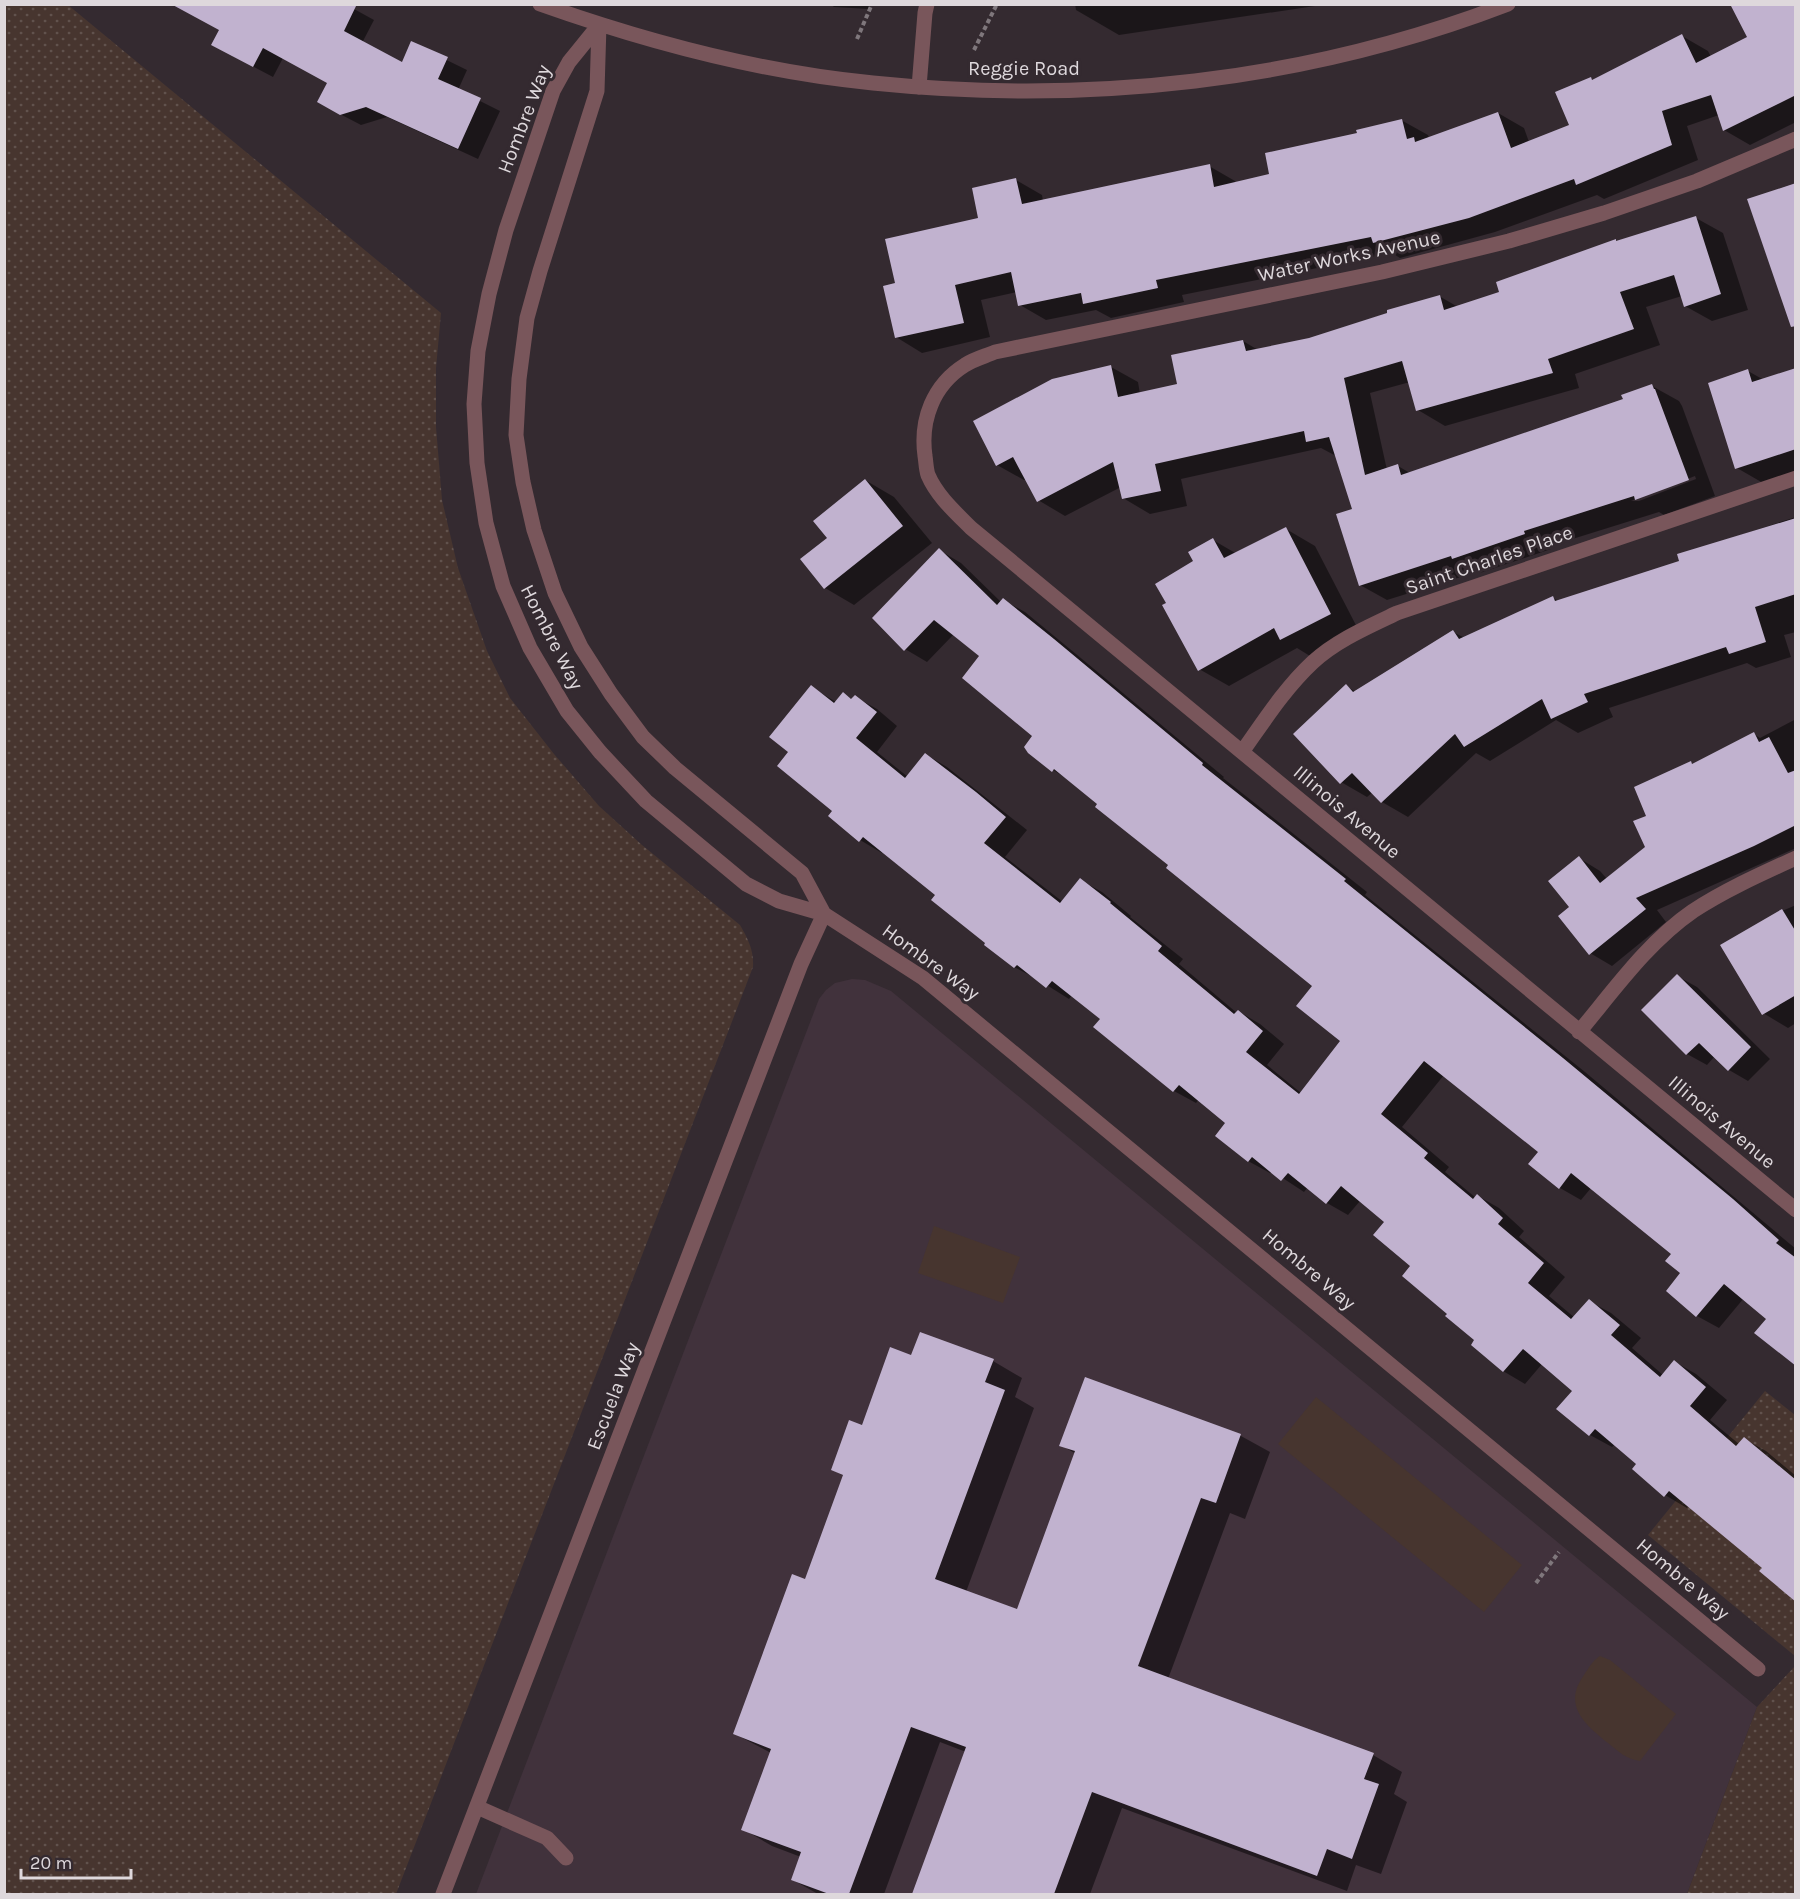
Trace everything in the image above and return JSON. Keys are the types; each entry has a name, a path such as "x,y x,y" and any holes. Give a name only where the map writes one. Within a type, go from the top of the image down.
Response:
{"street":[{"name":"Reggie Road","path":"540,4 599,25 680,48 781,70 919,87 1054,91 1153,87 1244,75 1335,57 1420,35 1508,4"},
{"path":"919,87 924,13 927,4"},
{"name":"Hombre Way","path":"599,25 597,91 527,318 519,379 516,435 534,530 555,593 581,647 617,702 644,737 675,768 802,873 824,914"},
{"name":"Hombre Way","path":"599,25 569,62 553,91 506,230 489,294 478,351 474,404 477,463 486,523 503,586 530,648 567,711 600,752 646,801 746,884 779,901 824,914 922,978 1758,1669"},
{"name":"Water Works Avenue","path":"926,416 934,398 947,380 966,364 995,352 1382,272 1509,241 1604,213 1697,181 1796,139"},
{"name":"Illinois Avenue","path":"926,416 923,443 927,473 943,499 971,528 1796,1210"},
{"name":"Saint Charles Place","path":"1242,752 1276,704 1314,661 1349,636 1397,613 1796,478"},
{"path":"1579,1032 1655,942 1692,912 1731,889 1796,858"},
{"name":"Escuela Way","path":"443,1894 801,964 824,914"},
{"path":"477,1807 548,1838 566,1858"}],"path":[{"path":"857,39 872,4"},
{"path":"974,50 997,4"},
{"path":"1536,1583 1559,1552"}],"shaded area":[{"path":"4,5 68,5 441,313 436,368 436,427 442,500 458,568 487,651 510,698 599,806 642,845 740,925 753,955 753,967 396,1894 5,1894"},
{"path":"852,979 865,980 891,991 1757,1707 1687,1894 476,1894 819,999 835,983"},
{"path":"934,1226 1020,1257 1003,1303 918,1273"},
{"path":"1765,1391 1795,1415 1795,1656 1648,1535"},
{"path":"1316,1397 1522,1565 1484,1612 1278,1444"},
{"path":"1600,1656 1610,1660 1676,1714 1640,1761 1623,1755 1600,1737 1586,1723 1576,1707 1577,1688 1590,1666"},
{"path":"1795,1666 1795,1894 1687,1894 1757,1707"}],"building":[{"path":"171,4 357,4 344,31 402,62 411,41 448,57 438,79 481,98 458,149 366,107 340,115 317,102 327,83 263,48 253,67 211,45 219,30"},
{"path":"1730,4 1796,4 1796,95 1723,131 1711,95 1662,111 1672,145 1576,185 1574,179 1469,218 1373,243 1371,237 1156,280 1158,288 1083,304 1081,293 1018,306 1011,272 955,285 964,323 895,338 883,286 895,283 885,239 978,218 972,188 1016,178 1022,204 1210,164 1214,187 1269,174 1265,153 1357,133 1356,130 1402,119 1407,139 1414,137 1415,142 1498,112 1511,148 1569,125 1555,92 1591,77 1592,80 1682,34 1696,63 1747,37"},
{"path":"1796,183 1796,326 1791,327 1747,199"},
{"path":"1696,216 1721,294 1684,307 1674,275 1620,292 1634,329 1548,359 1553,373 1416,411 1402,361 1344,378 1365,475 1398,464 1401,475 1623,399 1621,395 1652,384 1689,480 1635,500 1634,496 1524,531 1525,534 1452,559 1451,556 1359,586 1336,514 1352,509 1329,437 1306,442 1304,431 1155,464 1161,491 1122,499 1113,462 1037,502 1013,457 996,466 973,421 1052,379 1111,365 1118,397 1177,384 1171,355 1243,340 1246,351 1309,338 1387,313 1387,310 1440,295 1444,310 1499,292 1496,282 1616,239 1616,241"},
{"path":"1796,368 1796,449 1735,469 1708,383 1748,369 1752,382"},
{"path":"865,479 903,526 824,589 800,559 827,538 813,521"},
{"path":"1796,518 1796,594 1755,607 1766,642 1729,654 1726,647 1584,694 1588,702 1551,719 1542,699 1464,747 1455,734 1381,803 1352,773 1340,784 1293,734 1346,684 1353,692 1453,630 1459,639 1553,596 1555,601 1679,561 1677,554"},
{"path":"1286,527 1331,614 1280,640 1274,628 1198,671 1162,605 1166,603 1155,584 1193,561 1188,552 1213,538 1224,558"},
{"path":"939,548 997,605 1003,598 1054,639 1203,763 1202,765 1346,879 1344,881 1733,1199 1779,1240 1776,1243 1796,1258 1796,1366 1754,1333 1766,1319 1724,1284 1696,1317 1666,1291 1680,1273 1665,1261 1671,1254 1571,1173 1559,1189 1528,1164 1538,1152 1424,1061 1381,1114 1428,1153 1424,1158 1473,1199 1477,1194 1503,1218 1498,1224 1544,1263 1528,1283 1571,1319 1589,1299 1620,1325 1611,1335 1660,1377 1674,1360 1706,1387 1690,1406 1736,1446 1744,1437 1796,1480 1796,1602 1759,1571 1762,1568 1669,1491 1664,1497 1632,1469 1636,1464 1595,1429 1589,1436 1556,1409 1572,1391 1523,1349 1503,1372 1471,1345 1474,1340 1402,1276 1410,1266 1373,1235 1384,1222 1341,1186 1326,1204 1288,1173 1281,1181 1252,1157 1248,1162 1215,1136 1225,1123 1179,1085 1173,1092 1093,1027 1100,1019 1052,981 1046,988 1017,965 1014,968 984,945 985,943 931,900 935,895 863,837 859,842 828,816 832,811 777,766 788,752 769,737 811,685 834,703 843,692 851,699 855,695 877,712 856,738 905,778 925,753 976,792 1006,817 984,843 1060,903 1080,878 1111,902 1162,946 1158,951 1234,1014 1238,1010 1263,1031 1246,1052 1299,1094 1340,1041 1296,1006 1312,986 1166,868 1168,865 1095,807 1097,804 1054,769 1052,772 1028,753 1024,747 1032,736 962,678 979,656 934,620 904,651 872,618"},
{"path":"1754,732 1759,742 1769,737 1788,773 1796,770 1796,825 1636,898 1646,909 1589,955 1558,916 1569,907 1548,881 1579,856 1600,883 1645,847 1633,821 1646,816 1634,787 1691,761 1692,764"},
{"path":"1782,909 1796,932 1796,995 1762,1015 1720,945"},
{"path":"1677,974 1751,1047 1728,1071 1699,1043 1686,1055 1641,1010"},
{"path":"920,1332 994,1359 985,1382 1005,1390 935,1579 1017,1609 1075,1451 1059,1446 1085,1377 1241,1434 1216,1503 1201,1498 1138,1666 1374,1753 1364,1779 1379,1784 1352,1859 1327,1849 1317,1876 1092,1792 1054,1894 912,1894 966,1747 911,1727 849,1894 829,1894 791,1880 801,1852 741,1830 771,1749 733,1734 792,1574 805,1579 843,1475 831,1470 849,1420 862,1425 890,1347 911,1355"}]}
